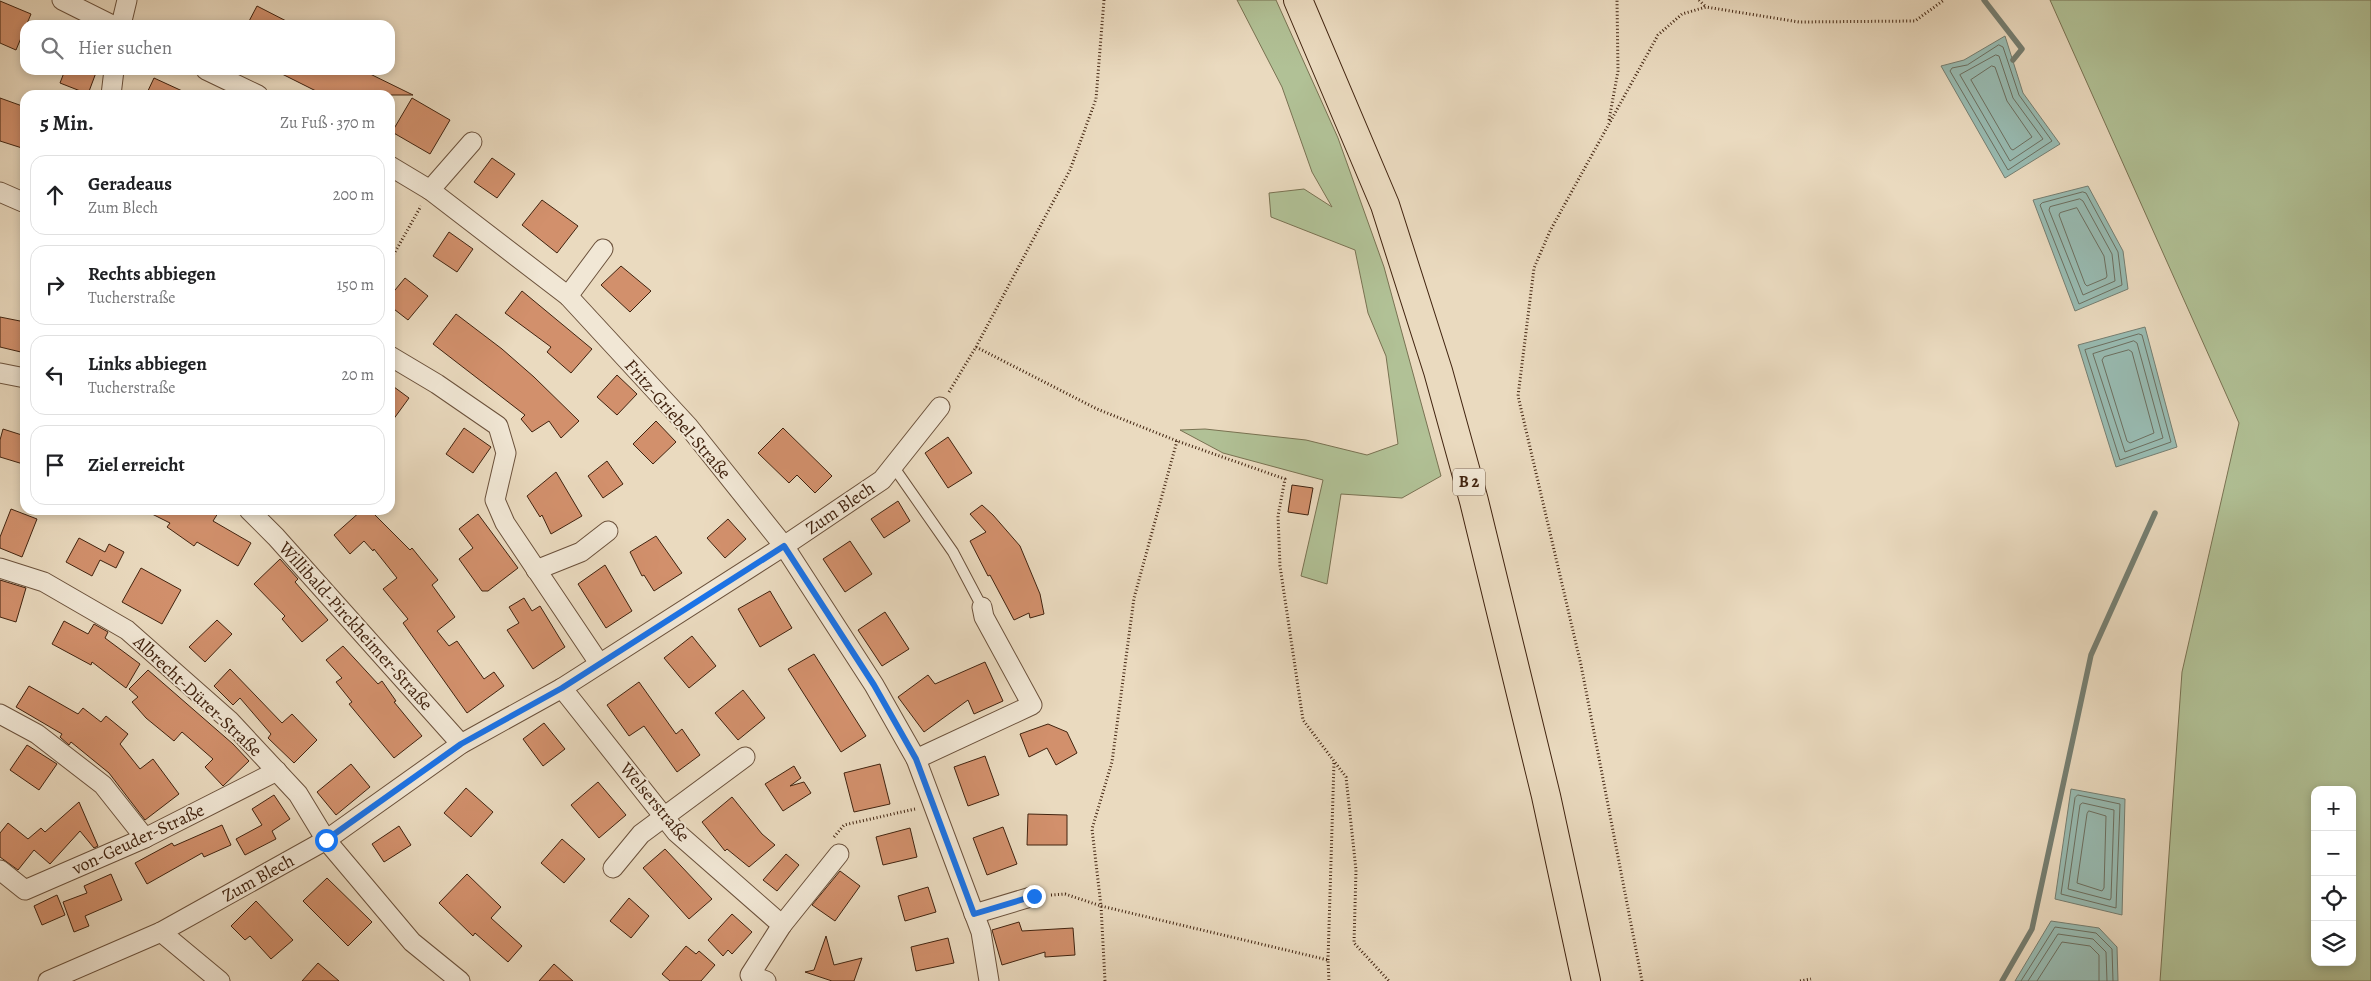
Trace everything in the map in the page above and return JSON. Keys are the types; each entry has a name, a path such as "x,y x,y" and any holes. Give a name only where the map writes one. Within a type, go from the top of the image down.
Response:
{"main road":[{"name":"B 2","path":"1298,0 1385,205 1438,371 1474,501 1544,786 1586,981"}],"street":[{"path":"62,0 102,20"},
{"path":"122,20 127,0"},
{"path":"112,90 113,75"},
{"path":"216,75 248,90"},
{"path":"430,190 472,142"},
{"name":"Fritz-Griebel-Straße","path":"395,169 430,190 568,296 688,426 784,546 874,685 916,759 981,932 989,981"},
{"path":"0,192 20,201"},
{"path":"568,296 603,250"},
{"path":"395,359 437,384 498,426 506,454 495,500 505,523 599,663"},
{"path":"0,373 20,377"},
{"name":"Zum Blech","path":"48,981 161,932 326,840 461,744 562,688 784,546 882,480 940,407"},
{"name":"Willibald-Pirckheimer-Straße","path":"254,515 461,744"},
{"path":"536,570 581,552 608,531"},
{"name":"Albrecht-Dürer-Straße","path":"0,568 44,582 127,630 229,720 298,794 326,840 412,942 460,981"},
{"path":"916,759 1032,705 984,617 982,607"},
{"name":"Welserstraße","path":"562,688 676,832 782,925"},
{"path":"0,714 38,734 103,785 146,838"},
{"path":"613,868 641,834 745,757"},
{"name":"von-Geuder-Straße","path":"0,870 26,890 146,838 277,771"},
{"path":"766,981 750,975 782,925 839,854"},
{"path":"974,914 1034,896"},
{"path":"161,932 220,981"}],"lane":[{"path":"893,466 953,552 982,607"}],"path":[{"path":"940,407 976,347 1070,170 1096,98 1104,0"},
{"path":"1608,123 1618,71 1617,0"},
{"path":"1699,0 1706,7"},
{"path":"1642,981 1581,665 1518,396 1534,268 1550,231 1658,35 1682,14 1706,7 1799,22 1915,21 1944,0"},
{"path":"395,252 430,190"},
{"path":"976,347 1097,409 1177,441 1285,478 1278,516 1280,566 1303,720 1346,777 1356,870 1354,943 1389,981"},
{"path":"1104,981 1101,906 1092,829 1112,762 1134,598 1177,441"},
{"path":"1329,981 1334,762"},
{"path":"1034,896 1065,894 1101,906 1328,960"},
{"path":"1800,981 1811,979"}],"green space":[{"path":"1237,0 1276,0 1338,138 1384,267 1441,476 1402,498 1341,494 1327,584 1301,576 1323,480 1223,453 1180,430 1205,429 1306,440 1367,455 1398,444 1386,356 1368,313 1355,250 1271,217 1269,193 1304,189 1332,207 1312,172 1282,87"},
{"path":"2050,0 2371,0 2371,981 2160,981 2182,672 2239,423"}],"water":[{"path":"2005,36 2023,93 2060,144 2005,178 1941,66 1964,60"},
{"path":"2088,186 2123,251 2128,289 2075,311 2033,200"},
{"path":"2145,327 2177,447 2116,467 2078,345"},
{"path":"2071,789 2125,799 2122,915 2055,899"},
{"path":"2051,921 2099,928 2117,947 2118,981 2015,981"}],"building":[{"path":"0,1 31,14 28,20 20,20 20,40 16,50 0,43"},
{"path":"257,6 284,20 250,20"},
{"path":"63,75 95,75 90,90 78,90 60,83"},
{"path":"284,75 372,75 413,95 395,95 395,90 314,90"},
{"path":"154,78 180,90 148,90"},
{"path":"0,98 20,105 20,147 0,141"},
{"path":"412,98 450,120 430,154 395,134 395,127"},
{"path":"492,158 515,174 497,198 474,182"},
{"path":"542,200 578,226 557,253 522,225"},
{"path":"449,232 473,249 457,272 433,256"},
{"path":"621,266 651,291 630,312 601,285"},
{"path":"405,278 428,296 408,320 395,310 395,290"},
{"path":"522,291 592,349 571,373 547,352 551,347 505,313"},
{"path":"456,314 502,349 579,421 561,438 549,421 532,432 521,419 525,415 433,344"},
{"path":"0,317 20,321 20,352 0,347"},
{"path":"617,375 637,394 617,415 597,397"},
{"path":"395,388 409,398 395,417"},
{"path":"656,421 676,442 653,464 633,444"},
{"path":"464,428 491,447 473,473 446,454"},
{"path":"783,428 832,476 815,493 797,475 789,483 758,453"},
{"path":"3,429 20,434 20,463 0,457 0,440"},
{"path":"948,437 972,473 948,488 925,453"},
{"path":"607,461 623,484 603,498 588,476"},
{"path":"556,472 582,516 551,534 542,515 540,517 527,496"},
{"path":"1292,485 1313,488 1308,515 1288,512"},
{"path":"898,501 910,521 884,538 871,519"},
{"path":"982,505 1020,546 1040,594 1044,614 1030,618 1029,613 1014,620 990,575 988,576 970,541 986,532 970,514"},
{"path":"11,509 20,512 20,515 27,515 37,519 22,557 0,548 0,537"},
{"path":"478,514 518,568 488,591 482,591 459,559 473,548 459,529"},
{"path":"154,515 217,515 213,521 251,543 238,566 197,542 194,546 167,527 170,523"},
{"path":"356,515 375,515 410,550 412,548 438,580 432,585 455,617 437,631 449,646 457,641 484,679 494,672 504,686 467,713 403,623 408,619 383,589 397,578 374,549 373,551 364,541 350,554 334,535"},
{"path":"728,519 746,539 725,558 707,538"},
{"path":"656,536 682,573 654,591 644,575 642,576 630,552"},
{"path":"79,538 105,552 109,544 124,552 116,568 100,560 92,576 66,562"},
{"path":"850,541 872,574 845,592 823,559"},
{"path":"280,559 298,579 295,582 328,620 302,642 282,619 285,616 254,584"},
{"path":"605,565 632,611 606,628 578,584"},
{"path":"141,568 181,590 162,624 122,602"},
{"path":"0,580 26,588 16,622 0,617"},
{"path":"770,591 792,628 760,647 738,609"},
{"path":"524,598 532,611 540,606 565,647 533,669 507,630 519,623 509,607"},
{"path":"885,612 909,649 882,666 858,630"},
{"path":"217,620 232,634 205,662 189,647"},
{"path":"64,621 88,634 94,624 108,632 105,638 140,664 126,688 92,662 91,665 52,644"},
{"path":"692,636 716,666 689,688 664,658"},
{"path":"343,646 378,684 382,681 396,701 394,702 422,736 394,758 349,704 352,702 336,682 342,678 326,660"},
{"path":"814,654 866,736 841,752 788,669"},
{"path":"985,662 1003,701 974,714 968,700 924,732 898,697 928,675 935,684"},
{"path":"230,669 282,723 292,714 317,740 294,763 268,738 271,734 240,698 233,705 214,686"},
{"path":"148,670 233,744 249,761 223,786 205,767 213,759 182,732 174,741 146,718 132,702 138,697 129,689"},
{"path":"639,682 676,734 682,729 700,755 677,772 644,726 629,736 607,705"},
{"path":"29,686 78,714 83,708 101,722 106,716 128,734 120,744 140,769 153,759 179,794 145,820 109,773 71,742 69,745 60,737 62,734 16,707"},
{"path":"743,690 765,718 738,740 715,713"},
{"path":"544,723 565,749 543,766 523,739"},
{"path":"1048,724 1067,732 1077,753 1056,765 1047,748 1029,757 1020,734"},
{"path":"27,745 57,764 39,790 10,770"},
{"path":"985,756 999,795 968,806 954,767"},
{"path":"351,764 370,787 336,815 317,792"},
{"path":"880,764 890,804 854,812 844,773"},
{"path":"794,766 801,778 790,786 804,782 811,793 783,811 765,784"},
{"path":"598,782 626,815 599,838 571,805"},
{"path":"466,788 493,812 471,837 444,813"},
{"path":"274,795 290,819 272,831 276,839 245,855 236,839 262,825 252,809"},
{"path":"732,797 762,834 775,845 749,867 727,849 725,851 702,822"},
{"path":"79,802 98,846 94,848 80,831 50,864 34,850 18,870 0,857 0,833 8,823 28,839 41,828 45,832"},
{"path":"1028,814 1067,815 1067,845 1027,845"},
{"path":"222,825 231,845 204,857 202,853 147,884 135,863 172,843 174,846"},
{"path":"399,826 411,845 384,862 372,844"},
{"path":"1003,827 1017,864 987,875 973,838"},
{"path":"910,828 917,857 883,865 876,837"},
{"path":"562,839 585,859 564,883 541,863"},
{"path":"665,849 712,899 689,919 643,868"},
{"path":"786,854 799,865 777,891 763,880"},
{"path":"840,871 860,886 835,921 812,905"},
{"path":"111,874 122,900 85,916 89,926 74,932 63,902 87,893 84,886"},
{"path":"467,874 501,907 491,918 522,946 508,962 475,933 473,936 439,903"},
{"path":"327,878 372,922 348,946 303,901"},
{"path":"928,887 936,912 905,921 898,896"},
{"path":"57,895 65,915 42,925 34,906"},
{"path":"629,898 649,916 631,938 610,921"},
{"path":"256,901 293,940 271,959 250,936 245,940 231,926"},
{"path":"732,914 752,932 732,954 728,950 723,956 708,940"},
{"path":"1019,922 1022,931 1073,928 1075,955 1045,957 1045,952 1002,965 992,930"},
{"path":"826,936 834,965 862,958 854,981 832,981 805,972 814,970"},
{"path":"948,938 954,963 916,971 911,947"},
{"path":"686,946 696,954 699,951 715,965 701,981 670,981 662,974"},
{"path":"318,963 339,981 302,981"},
{"path":"554,964 573,981 539,981"}],"waterway":[{"path":"1984,0 2022,49 2013,60"},
{"path":"2002,981 2032,929 2091,655 2155,513"}],"route":[{"path":"326,840 461,744 562,688 784,546 874,685 916,759 974,914 1034,896"}]}
